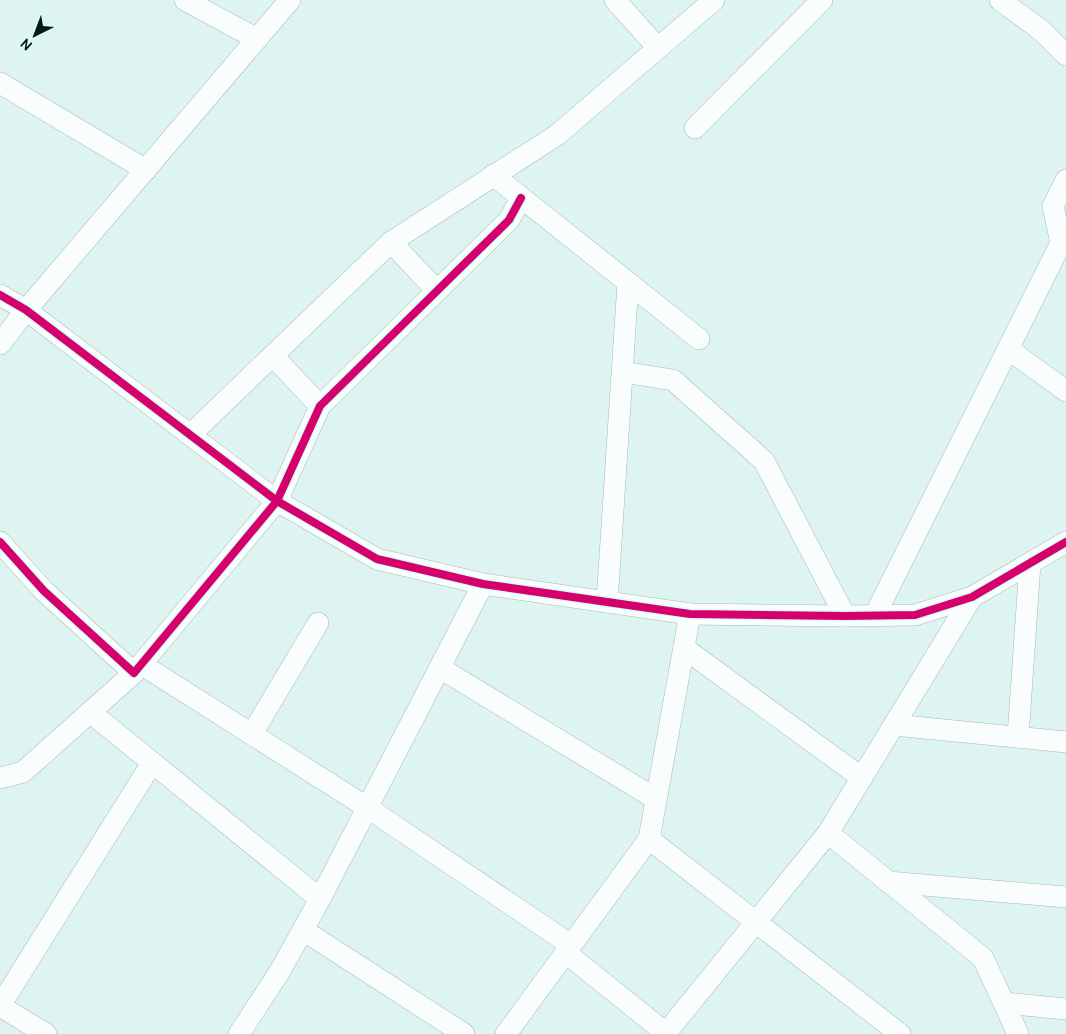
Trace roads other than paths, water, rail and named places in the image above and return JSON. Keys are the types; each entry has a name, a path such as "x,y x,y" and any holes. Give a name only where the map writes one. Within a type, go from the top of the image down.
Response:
{"street":[{"path":"185,0 257,39"},
{"path":"0,344 26,310 290,0"},
{"path":"615,0 658,48"},
{"path":"190,435 391,242 557,134 714,0"},
{"path":"695,128 822,0"},
{"path":"1000,0 1042,31 1066,55"},
{"path":"0,83 146,170"},
{"path":"493,175 699,339"},
{"path":"875,615 1008,349 1064,244 1054,206 1066,180"},
{"path":"0,778 23,772 138,668 277,501 320,406 509,220 522,198"},
{"path":"391,242 437,291"},
{"path":"608,602 628,283"},
{"path":"0,295 26,310 277,501 377,560 483,584 690,614 915,615 972,597 1066,542"},
{"path":"1008,349 1066,391"},
{"path":"272,356 320,406"},
{"path":"623,372 673,380 764,461 845,616"},
{"path":"0,542 44,591 138,668 252,734 368,808 569,949 666,1034 828,833 972,597"},
{"path":"1018,737 1030,564"},
{"path":"239,1034 280,972 320,900 483,584"},
{"path":"506,1034 649,839 690,614"},
{"path":"252,734 318,623"},
{"path":"684,648 862,778"},
{"path":"440,668 656,799"},
{"path":"90,712 320,900"},
{"path":"894,725 1066,742"},
{"path":"46,1034 0,1006 152,763"},
{"path":"828,833 983,958 1018,1034"},
{"path":"649,839 900,1034"},
{"path":"888,882 1066,897"},
{"path":"303,930 464,1034"},
{"path":"1004,1003 1066,1009"}]}
